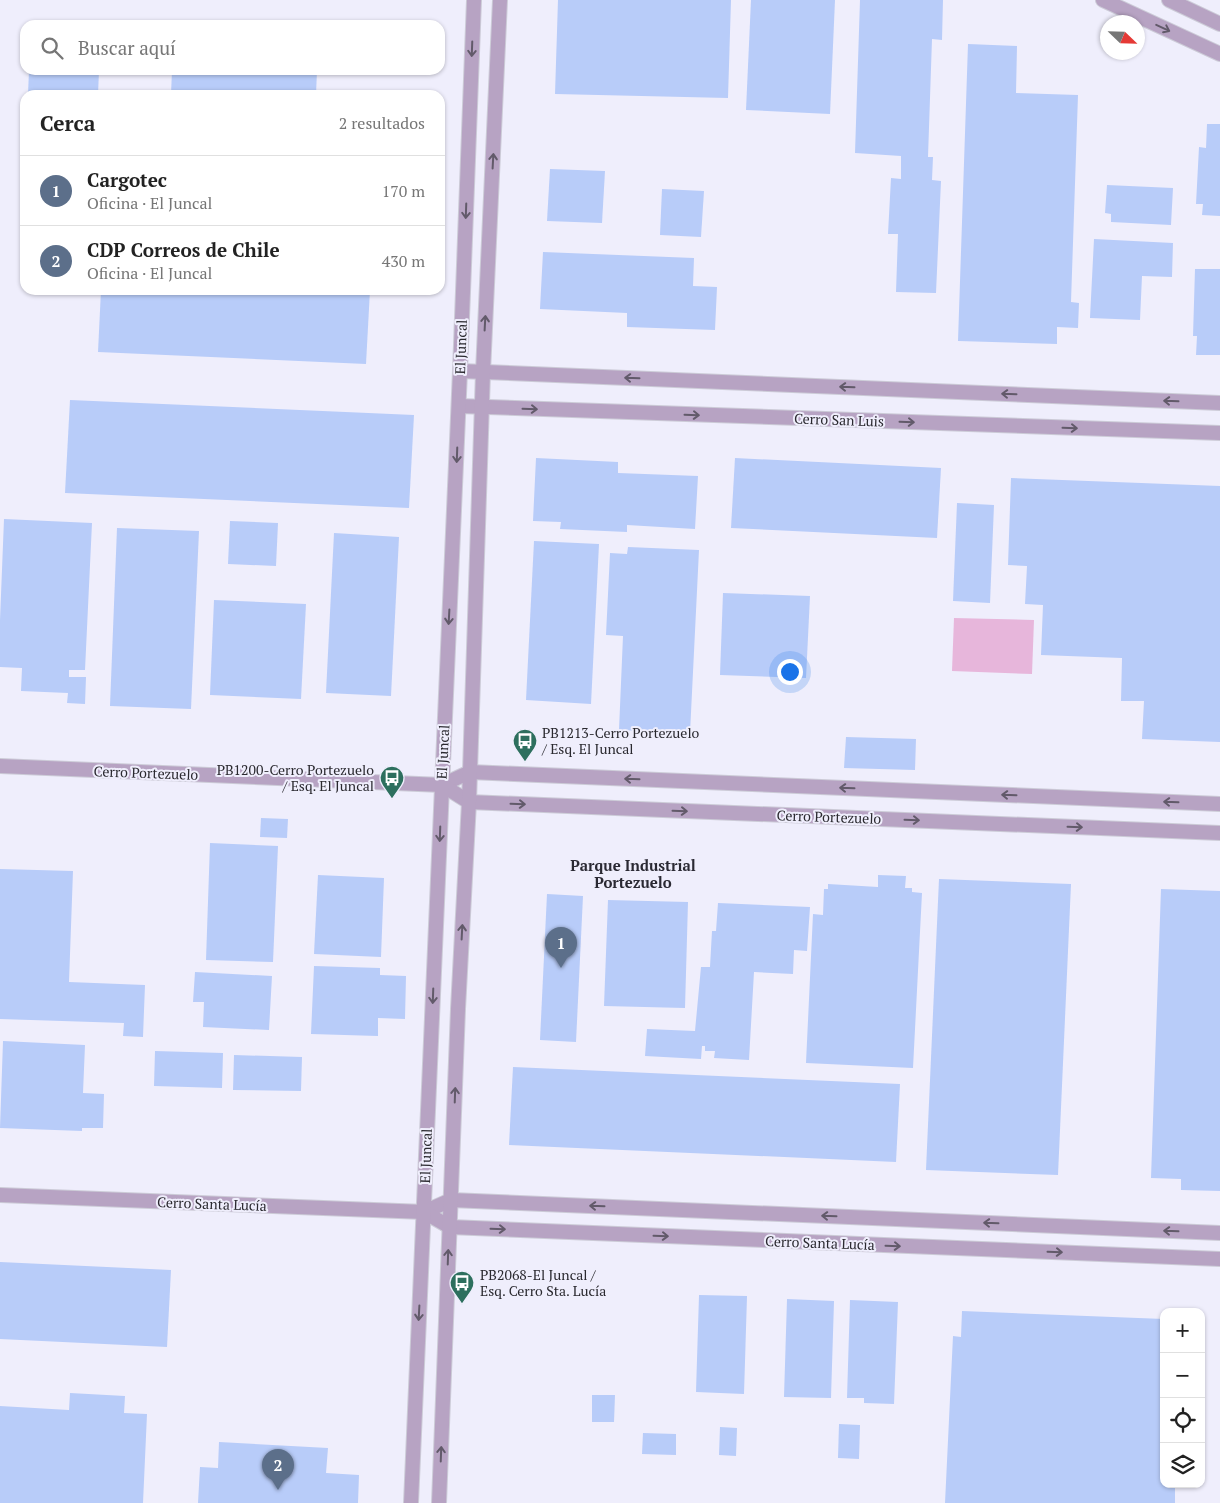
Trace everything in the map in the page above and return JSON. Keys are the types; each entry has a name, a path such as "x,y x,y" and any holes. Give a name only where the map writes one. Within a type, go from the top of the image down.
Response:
{"street":[{"name":"El Juncal","path":"411,1503 459,406 474,0"},
{"name":"El Juncal","path":"439,1503 458,1009 469,802 481,407 500,0"},
{"path":"1103,0 1220,54"},
{"path":"1168,0 1220,24"},
{"path":"460,371 1220,403"},
{"name":"Cerro San Luis","path":"459,406 1220,433"},
{"name":"Cerro Portezuelo","path":"0,766 442,785 470,772 1220,804"},
{"name":"Cerro Portezuelo","path":"442,785 469,802 1220,833"},
{"name":"Cerro Santa Lucía","path":"0,1196 424,1212 451,1200 1220,1233"},
{"name":"Cerro Santa Lucía","path":"424,1212 450,1227 1220,1259"}],"shaded area":[{"path":"954,618 1034,620 1032,674 952,671"}],"building":[{"path":"558,0 731,0 728,98 555,94"},
{"path":"751,0 835,0 830,114 746,110"},
{"path":"860,0 943,0 942,40 932,39 928,157 933,157 932,180 941,181 936,293 896,292 898,234 888,234 891,178 901,179 901,156 855,153"},
{"path":"968,44 1017,46 1016,93 1078,95 1071,302 1079,303 1078,328 1057,327 1057,344 958,341"},
{"path":"29,75 99,75 98,90 28,90"},
{"path":"172,75 317,75 316,90 171,90"},
{"path":"1207,124 1220,124 1220,216 1202,215 1203,204 1196,204 1199,147 1206,148"},
{"path":"550,169 605,171 602,223 547,221"},
{"path":"1107,185 1173,188 1171,225 1111,222 1111,214 1105,213"},
{"path":"662,189 704,191 701,237 660,235"},
{"path":"1094,239 1173,243 1172,277 1142,276 1140,320 1090,318"},
{"path":"543,252 694,258 693,286 717,287 715,330 627,327 627,313 540,309"},
{"path":"1195,269 1220,269 1220,355 1196,355 1197,336 1193,336"},
{"path":"101,295 370,295 366,364 98,352"},
{"path":"70,400 414,415 409,508 65,493"},
{"path":"536,458 618,462 618,473 698,476 695,529 627,525 627,532 560,529 561,522 533,521"},
{"path":"735,458 941,468 937,538 731,528"},
{"path":"1011,478 1220,486 1220,742 1142,739 1144,701 1121,701 1122,658 1041,655 1043,605 1025,604 1027,566 1008,565"},
{"path":"957,503 994,505 990,603 953,601"},
{"path":"4,519 92,523 85,670 69,670 69,677 86,677 85,704 67,703 68,693 21,691 22,668 0,667"},
{"path":"230,521 278,523 276,566 228,564"},
{"path":"117,528 199,531 191,709 110,706"},
{"path":"334,533 399,537 391,696 326,693"},
{"path":"534,541 599,544 591,704 526,700"},
{"path":"628,547 699,550 690,733 619,730 623,636 606,635 610,553 627,554"},
{"path":"723,593 810,596 806,678 720,675"},
{"path":"214,600 306,604 301,699 210,695"},
{"path":"846,737 916,739 915,770 844,768"},
{"path":"261,818 288,819 287,838 260,837"},
{"path":"210,843 278,846 273,962 206,960"},
{"path":"0,869 73,871 69,982 145,985 143,1037 123,1036 124,1023 0,1019"},
{"path":"318,875 384,878 381,957 314,954"},
{"path":"878,875 906,876 905,888 912,888 912,892 922,893 913,1068 806,1063 813,914 823,915 824,889 828,889 828,884 878,887"},
{"path":"939,879 1071,884 1058,1175 926,1170"},
{"path":"1161,889 1220,891 1220,1191 1181,1190 1181,1179 1151,1178"},
{"path":"547,894 583,896 576,1042 540,1040"},
{"path":"608,900 688,902 685,1008 604,1006"},
{"path":"718,903 810,907 807,951 794,950 793,974 754,972 749,1060 714,1058 715,1051 705,1051 705,1046 702,1046 701,1059 645,1056 647,1029 695,1031 701,967 710,967 712,931 716,931"},
{"path":"314,966 380,968 380,975 406,976 405,1019 378,1018 378,1036 311,1034"},
{"path":"195,972 272,976 269,1030 203,1027 204,1002 193,1002"},
{"path":"3,1041 85,1045 83,1093 104,1094 103,1128 82,1128 82,1131 0,1128"},
{"path":"155,1051 223,1053 222,1088 154,1086"},
{"path":"234,1055 302,1057 301,1091 233,1090"},
{"path":"513,1067 900,1084 896,1162 509,1145"},
{"path":"0,1262 171,1270 167,1347 0,1339"},
{"path":"699,1295 747,1296 744,1394 696,1392"},
{"path":"787,1299 834,1301 831,1398 784,1397"},
{"path":"850,1300 898,1302 894,1404 864,1403 864,1398 847,1398"},
{"path":"962,1311 1160,1319 1160,1488 1175,1488 1175,1503 945,1503 953,1336 961,1337"},
{"path":"70,1393 125,1396 124,1413 147,1414 143,1503 0,1503 0,1406 69,1410"},
{"path":"592,1395 615,1395 614,1422 592,1422"},
{"path":"839,1424 860,1425 859,1459 838,1458"},
{"path":"720,1427 737,1428 736,1456 719,1455"},
{"path":"643,1433 676,1434 676,1455 642,1454"},
{"path":"219,1442 328,1448 326,1473 359,1475 358,1503 198,1503 200,1467 218,1468"}],"place":[{"name":"PB1213-Cerro Portezuelo / Esq. El Juncal","path":"525,762"},
{"name":"PB1200-Cerro Portezuelo / Esq. El Juncal","path":"392,799"},
{"name":"Cargotec","path":"561,968"},
{"name":"PB2068-El Juncal / Esq. Cerro Sta. Lucía","path":"462,1304"},
{"name":"CDP Correos de Chile","path":"278,1490"}],"district":[{"name":"Parque Industrial Portezuelo","path":"633,874"}]}
